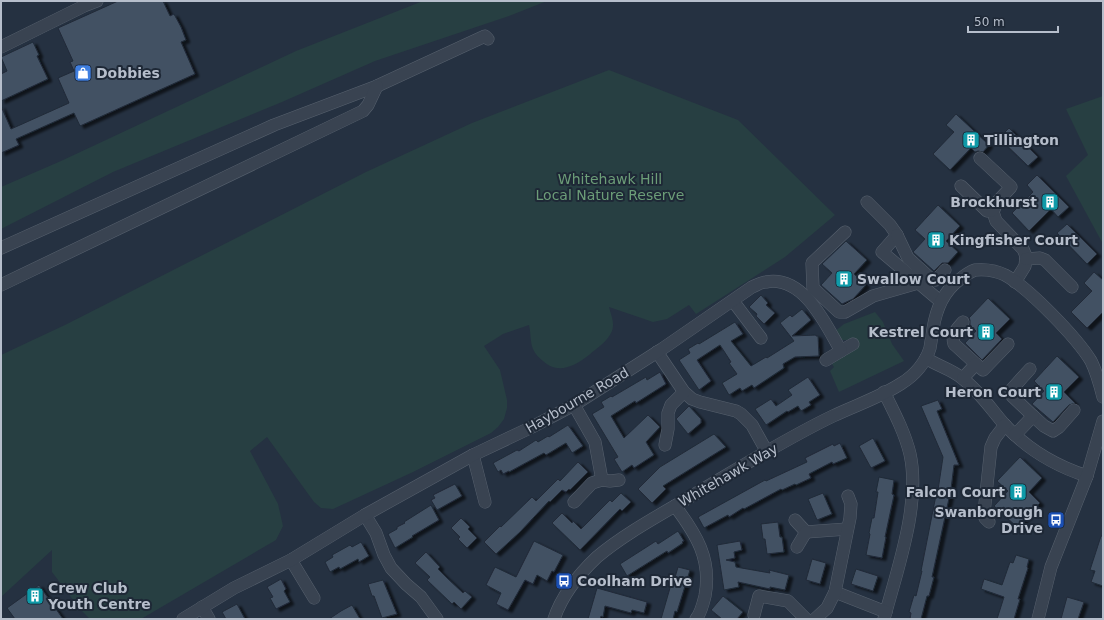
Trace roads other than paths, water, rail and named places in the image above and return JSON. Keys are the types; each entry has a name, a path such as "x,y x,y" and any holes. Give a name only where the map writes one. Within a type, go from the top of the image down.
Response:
{"street":[{"path":"1,47 87,3 97,1"},
{"path":"1,248 274,125 377,86 486,36 488,39"},
{"path":"1,285 363,111 368,105 377,86"},
{"path":"980,158 1011,187 1001,197 993,210 995,219 1023,249 1026,258 1025,266 1015,282"},
{"path":"961,186 987,210 993,210"},
{"path":"866,202 890,225 897,235 908,258 930,278 936,280 945,270"},
{"path":"845,232 812,263 813,288 839,312 845,312 873,296 918,283"},
{"path":"897,235 882,252 940,301"},
{"path":"1026,258 1040,258 1045,260 1072,287"},
{"path":"1087,476 1066,468 1051,460 1015,435 963,378 926,358 930,347 934,320 940,301 956,282 967,274 976,270 988,270 1000,273 1015,282 1050,313 1079,345 1093,366 1100,382 1103,398"},
{"name":"Haybourne Road","path":"183,619 234,588 290,560 366,515 473,455 574,405 657,352 752,287 767,281 779,281 796,289 813,304 821,315 841,351"},
{"path":"733,301 761,338"},
{"path":"963,322 954,334 954,344 983,370 1008,344"},
{"path":"826,360 853,344"},
{"path":"657,352 684,392 692,399 742,414 752,425 767,452"},
{"name":"Whitehawk Way","path":"554,619 570,589 580,575 597,557 627,535 767,452 833,416 908,380 926,358"},
{"path":"963,378 976,364"},
{"path":"1030,368 1013,387 1011,392 1012,396 1044,426 1053,431 1059,427 1074,410"},
{"path":"665,445 668,429 668,413 672,405 684,392"},
{"path":"835,592 885,615 907,530 912,498 913,477 910,455 905,439 884,392"},
{"path":"574,405 595,442 602,480"},
{"path":"1015,435 1033,416"},
{"path":"1038,619 1051,567 1087,476 1103,421"},
{"path":"989,522 985,518 984,513 991,447 995,438 1005,425"},
{"path":"473,455 485,502"},
{"path":"574,502 592,483 602,480 619,480"},
{"path":"815,619 827,608 835,592 850,518 851,504 848,496"},
{"path":"675,506 697,538 706,566 707,587 698,618"},
{"path":"366,515 376,533 384,555 391,568 421,597 437,619"},
{"path":"795,520 806,532"},
{"path":"806,532 847,529"},
{"path":"797,547 806,532"},
{"path":"290,560 314,598"},
{"path":"754,615 759,596 788,601 806,619"},
{"path":"202,607 209,619"}],"place":[{"name":"Dobbies","path":"83,73"},
{"name":"Tillington","path":"971,140"},
{"name":"Brockhurst","path":"1050,202"},
{"name":"Kingfisher Court","path":"936,240"},
{"name":"Swallow Court","path":"844,279"},
{"name":"Kestrel Court","path":"986,332"},
{"name":"Heron Court","path":"1054,392"},
{"name":"Falcon Court","path":"1018,492"},
{"name":"Swanborough Drive","path":"1056,520"},
{"name":"Coolham Drive","path":"564,581"},
{"name":"Crew Club Youth Centre","path":"35,596"}],"park label":[{"name":"Whitehawk Hill Local Nature Reserve","path":"610,188"}]}
